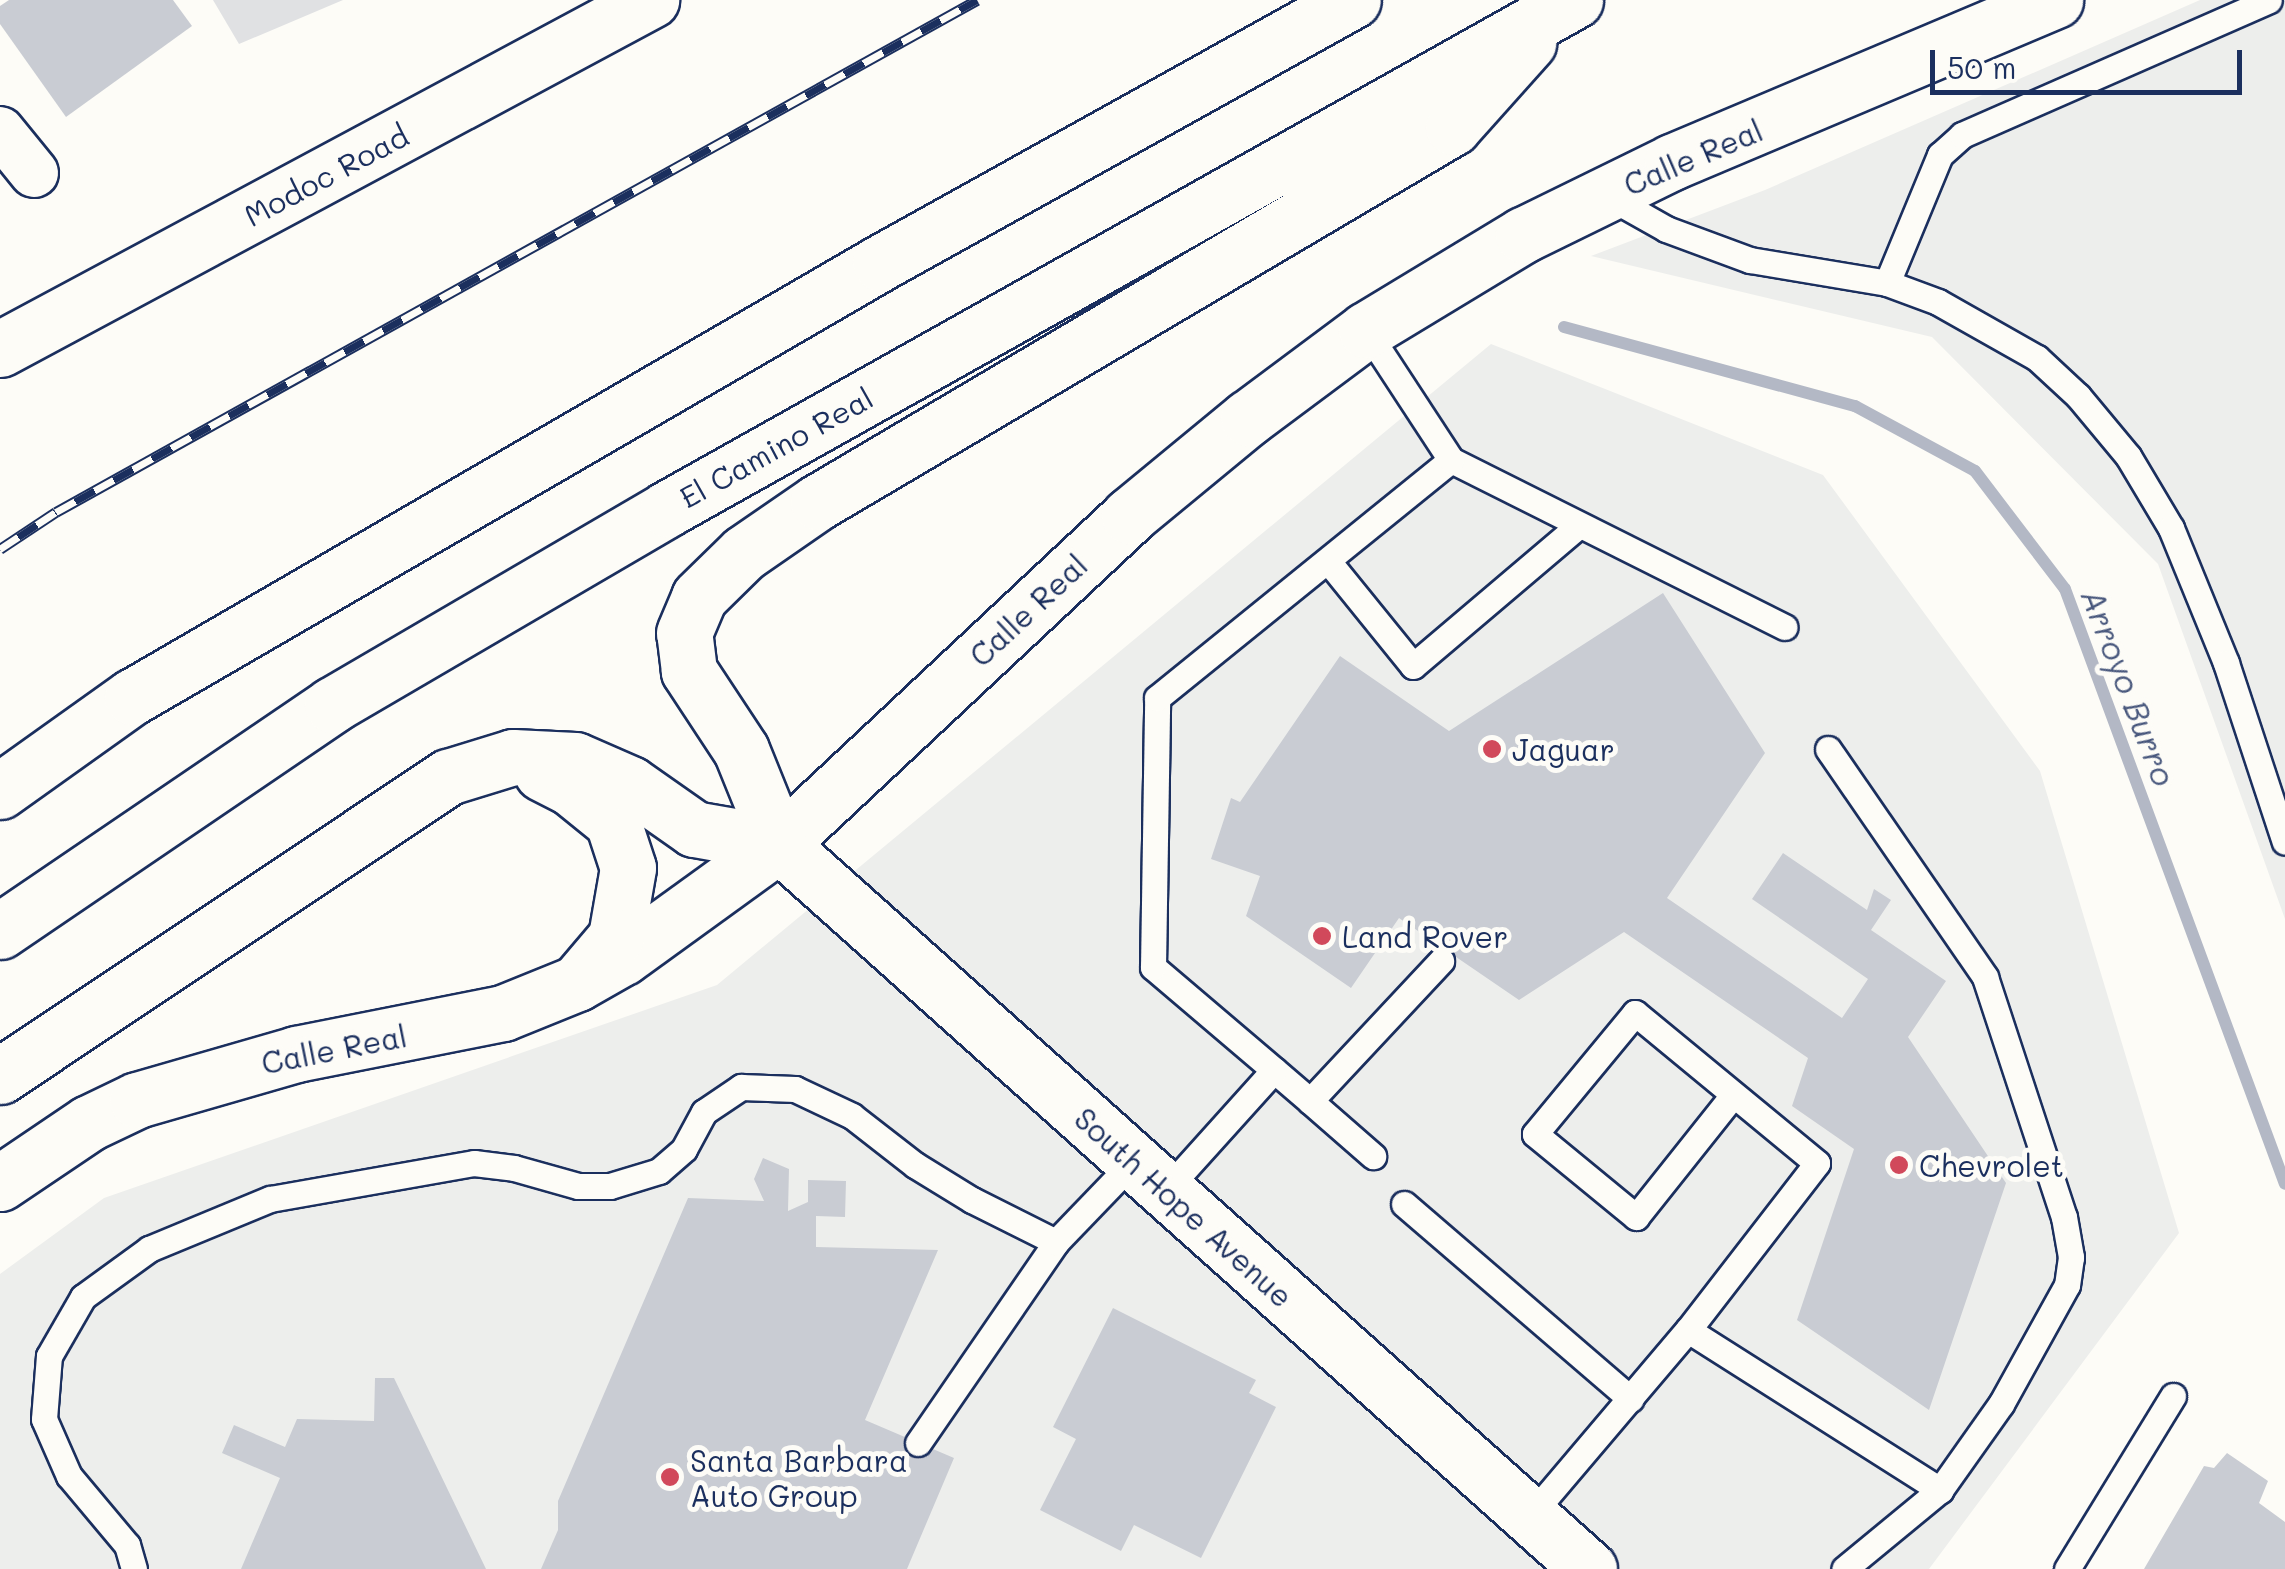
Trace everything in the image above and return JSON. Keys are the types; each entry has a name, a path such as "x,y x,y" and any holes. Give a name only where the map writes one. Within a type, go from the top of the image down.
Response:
{"main road":[{"name":"Modoc Road","path":"0,349 651,0"},
{"path":"1272,44 1317,0"},
{"path":"0,791 149,687 880,263 1352,0"},
{"name":"Calle Real","path":"0,1183 89,1123 137,1100 296,1054 503,1013 577,983 623,957 780,844 1129,516 1366,330 1465,267 1606,195 2055,0"},
{"path":"780,844 741,750 689,671 684,633 699,596 744,553 818,502 1453,127 1566,5"},
{"name":"El Camino Real","path":"0,931 348,696 667,508 1566,5"},
{"path":"0,1076 448,776 514,757 575,760 630,784 694,829 780,844"},
{"path":"514,757 571,788 612,822 628,868 616,936 577,983"},
{"name":"South Hope Avenue","path":"780,844 1589,1569"}],"street":[{"path":"0,132 34,174"}],"lane":[{"path":"1887,282 1940,155 1962,135 2270,0"},
{"path":"1606,195 1666,229 1750,260 1887,282 1938,302 2038,358 2078,396 2128,456 2171,528 2226,663 2285,842"},
{"path":"1366,330 1451,460 1784,627"},
{"path":"1373,1156 1153,967 1157,698 1451,460"},
{"path":"1328,561 1413,666 1578,526"},
{"path":"1828,750 1985,977 2064,1217 2071,1257 2067,1285 2001,1404 1940,1490 1844,1569"},
{"path":"1310,1101 1441,961"},
{"path":"1530,1516 1688,1330 1817,1163 1635,1013 1535,1134 1636,1217 1733,1095"},
{"path":"918,1443 1056,1242 1150,1176 1274,1070"},
{"path":"134,1569 127,1545 69,1476 44,1419 49,1356 83,1297 149,1250 270,1199 474,1163 514,1168 578,1186 610,1186 659,1172 684,1148 704,1112 741,1088 795,1089 852,1116 915,1165 972,1200 1056,1242"},
{"path":"1404,1204 1631,1399"},
{"path":"1688,1330 1940,1490"},
{"path":"2067,1569 2173,1396"}],"shaded area":[{"path":"213,0 343,0 239,44"},
{"path":"2200,0 2285,0 2285,919 2158,564 1932,337 1591,256 1765,190"},
{"path":"1491,344 1823,475 2040,771 2179,1233 1929,1569 0,1569 0,1274 104,1198 717,985"}],"building":[{"path":"9,0 173,0 192,26 66,117 0,24 0,6"},
{"path":"1663,593 1765,753 1667,898 1842,1018 1868,979 1752,899 1783,853 1867,910 1874,889 1891,900 1871,930 1946,981 1908,1037 2006,1183 1929,1410 1797,1320 1854,1149 1792,1106 1808,1058 1624,932 1519,1000 1399,918 1351,988 1246,916 1260,876 1211,859 1231,798 1240,802 1340,656 1449,731"},
{"path":"763,1158 789,1169 788,1211 808,1202 808,1180 846,1181 845,1217 816,1216 816,1247 938,1250 865,1420 954,1458 907,1569 541,1569 558,1530 558,1501 688,1198 764,1201 754,1179"},
{"path":"1113,1308 1256,1380 1249,1393 1276,1407 1201,1558 1134,1525 1121,1551 1040,1510 1076,1439 1053,1427"},
{"path":"375,1378 394,1378 486,1569 241,1569 280,1478 222,1453 234,1425 285,1447 297,1419 374,1421"},
{"path":"2227,1453 2268,1481 2259,1503 2285,1522 2285,1569 2144,1569 2204,1466 2214,1468"}],"waterway":[{"name":"Arroyo Burro","path":"1564,327 1855,406 1975,471 2065,589 2285,1184"}],"railway":[{"path":"0,549 56,512 977,0"}],"place":[{"name":"Jaguar","path":"1492,749"},
{"name":"Land Rover","path":"1322,936"},
{"name":"Chevrolet","path":"1899,1165"},
{"name":"Santa Barbara Auto Group","path":"670,1477"}]}
